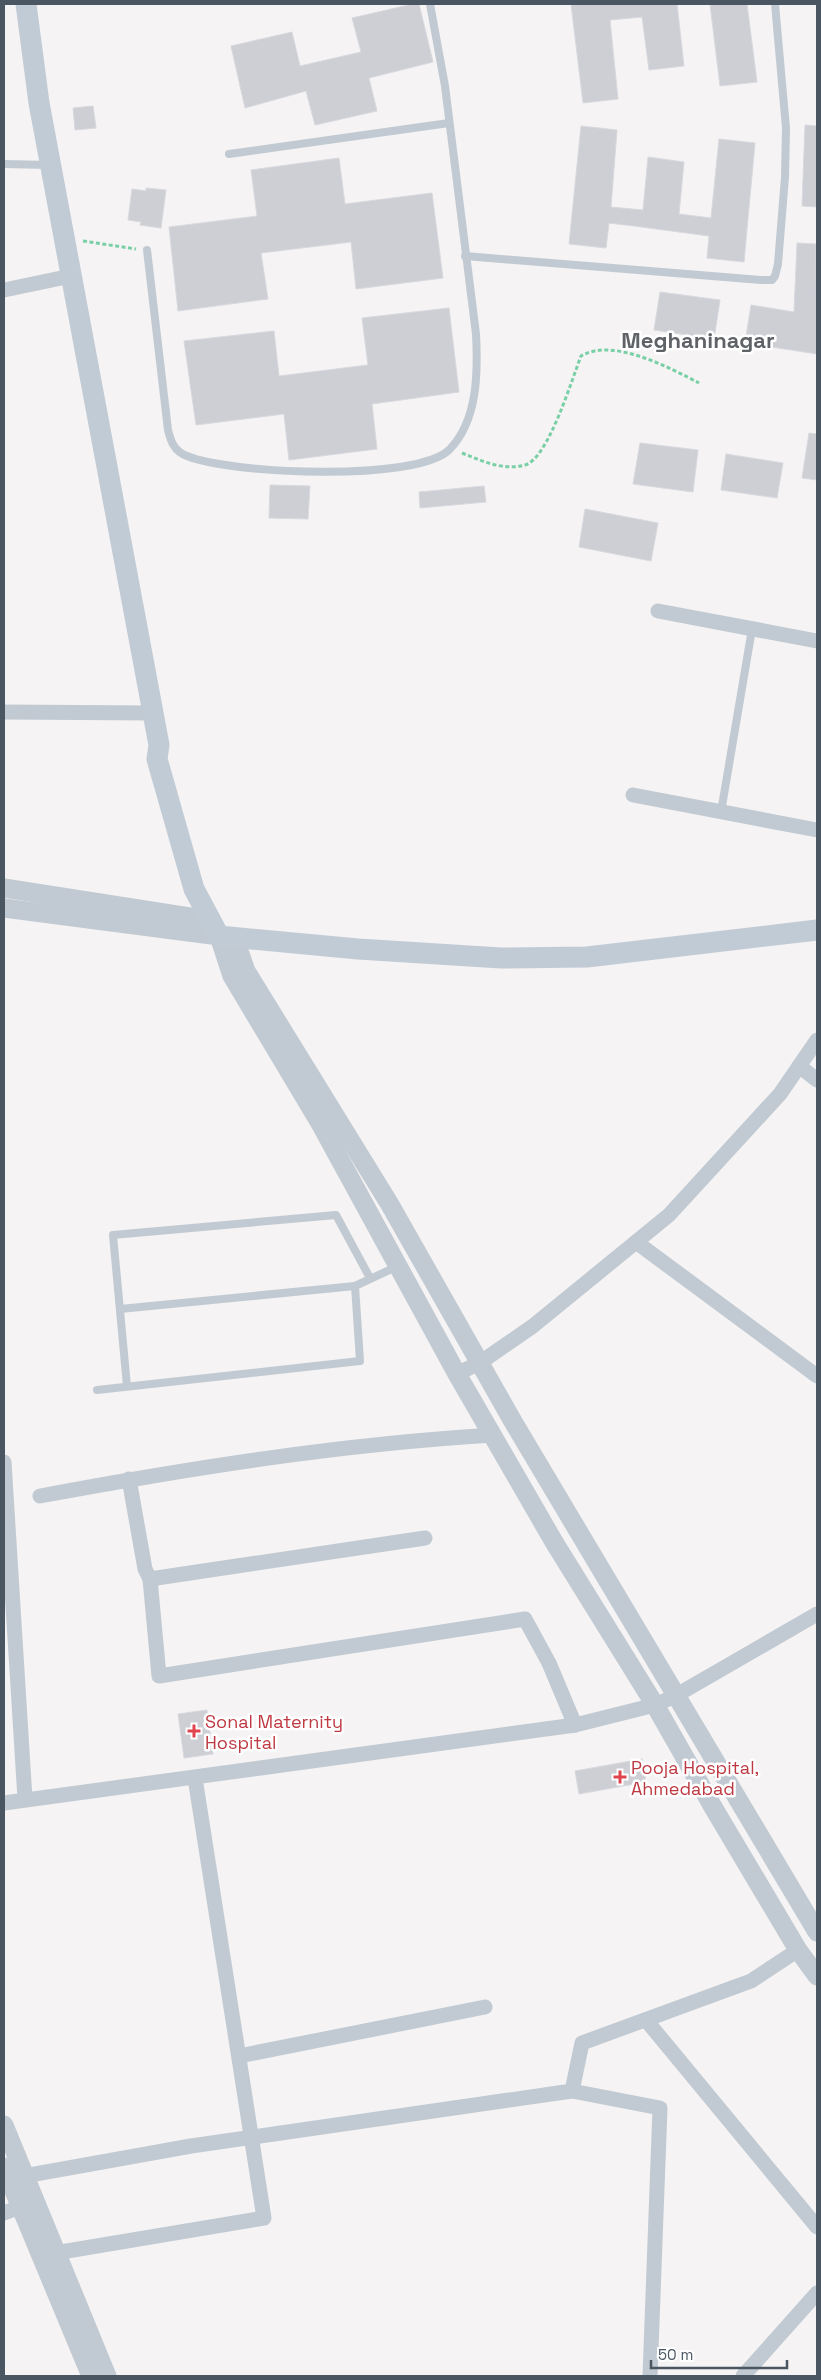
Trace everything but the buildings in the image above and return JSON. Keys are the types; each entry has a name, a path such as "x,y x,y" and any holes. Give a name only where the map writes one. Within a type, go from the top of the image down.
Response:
{"main road":[{"path":"26,4 39,103 50,165 159,746 157,759 194,889 222,929 358,949 492,957 578,957 817,930"},
{"path":"222,929 511,948 586,948 817,920"}],"street":[{"path":"4,290 71,276"},
{"path":"658,611 817,641"},
{"path":"4,712 152,713"},
{"path":"633,795 817,830"},
{"path":"4,888 222,929"},
{"path":"4,908 222,929"},
{"path":"222,929 232,976 340,1142 389,1203 515,1425 817,1932"},
{"path":"457,1374 480,1362 533,1326 676,1208 780,1094 817,1040"},
{"path":"799,1066 817,1080"},
{"path":"340,1142 398,1266 457,1374 494,1435 554,1542 655,1705 798,1950 817,1976"},
{"path":"636,1242 817,1376"},
{"path":"40,1496 129,1479 406,1440 494,1435"},
{"path":"4,1462 26,1799"},
{"path":"129,1479 145,1569 150,1579 159,1676 525,1619 549,1662 575,1726"},
{"path":"150,1579 425,1538"},
{"path":"4,1802 575,1726 655,1705 675,1696 817,1614"},
{"path":"55,2253 264,2218 195,1778"},
{"path":"572,2091 582,2043 751,1980 798,1950"},
{"path":"239,2056 485,2007"},
{"path":"646,2020 817,2227"},
{"path":"24,2176 252,2137 572,2091 660,2108 650,2376"},
{"path":"4,2125 24,2176 19,2207 55,2253 107,2376"},
{"path":"4,2167 19,2207 91,2376"},
{"path":"743,2376 817,2293"}],"lane":[{"path":"147,250 168,430 172,444 178,451 187,456 211,461 270,470 320,473 424,462 450,448 462,432 468,417 476,383 476,334 440,58 430,4"},
{"path":"465,256 772,280 778,264 786,167 784,93 775,4"},
{"path":"229,154 448,123"},
{"path":"4,164 50,165"},
{"path":"721,812 752,629"},
{"path":"127,1386 113,1235 336,1215 370,1278"},
{"path":"120,1309 355,1286 398,1266"},
{"path":"97,1390 360,1361 355,1286"}],"path":[{"path":"64,238 147,250"},
{"path":"450,448 483,462 507,468 527,465 540,454 558,417 581,356 589,351 615,350 639,357 673,369 699,384"}],"place":[{"name":"Sonal Maternity Hospital","path":"194,1731"},
{"name":"Pooja Hospital, Ahmedabad","path":"620,1777"}],"district":[{"name":"Meghaninagar","path":"698,340"}]}
